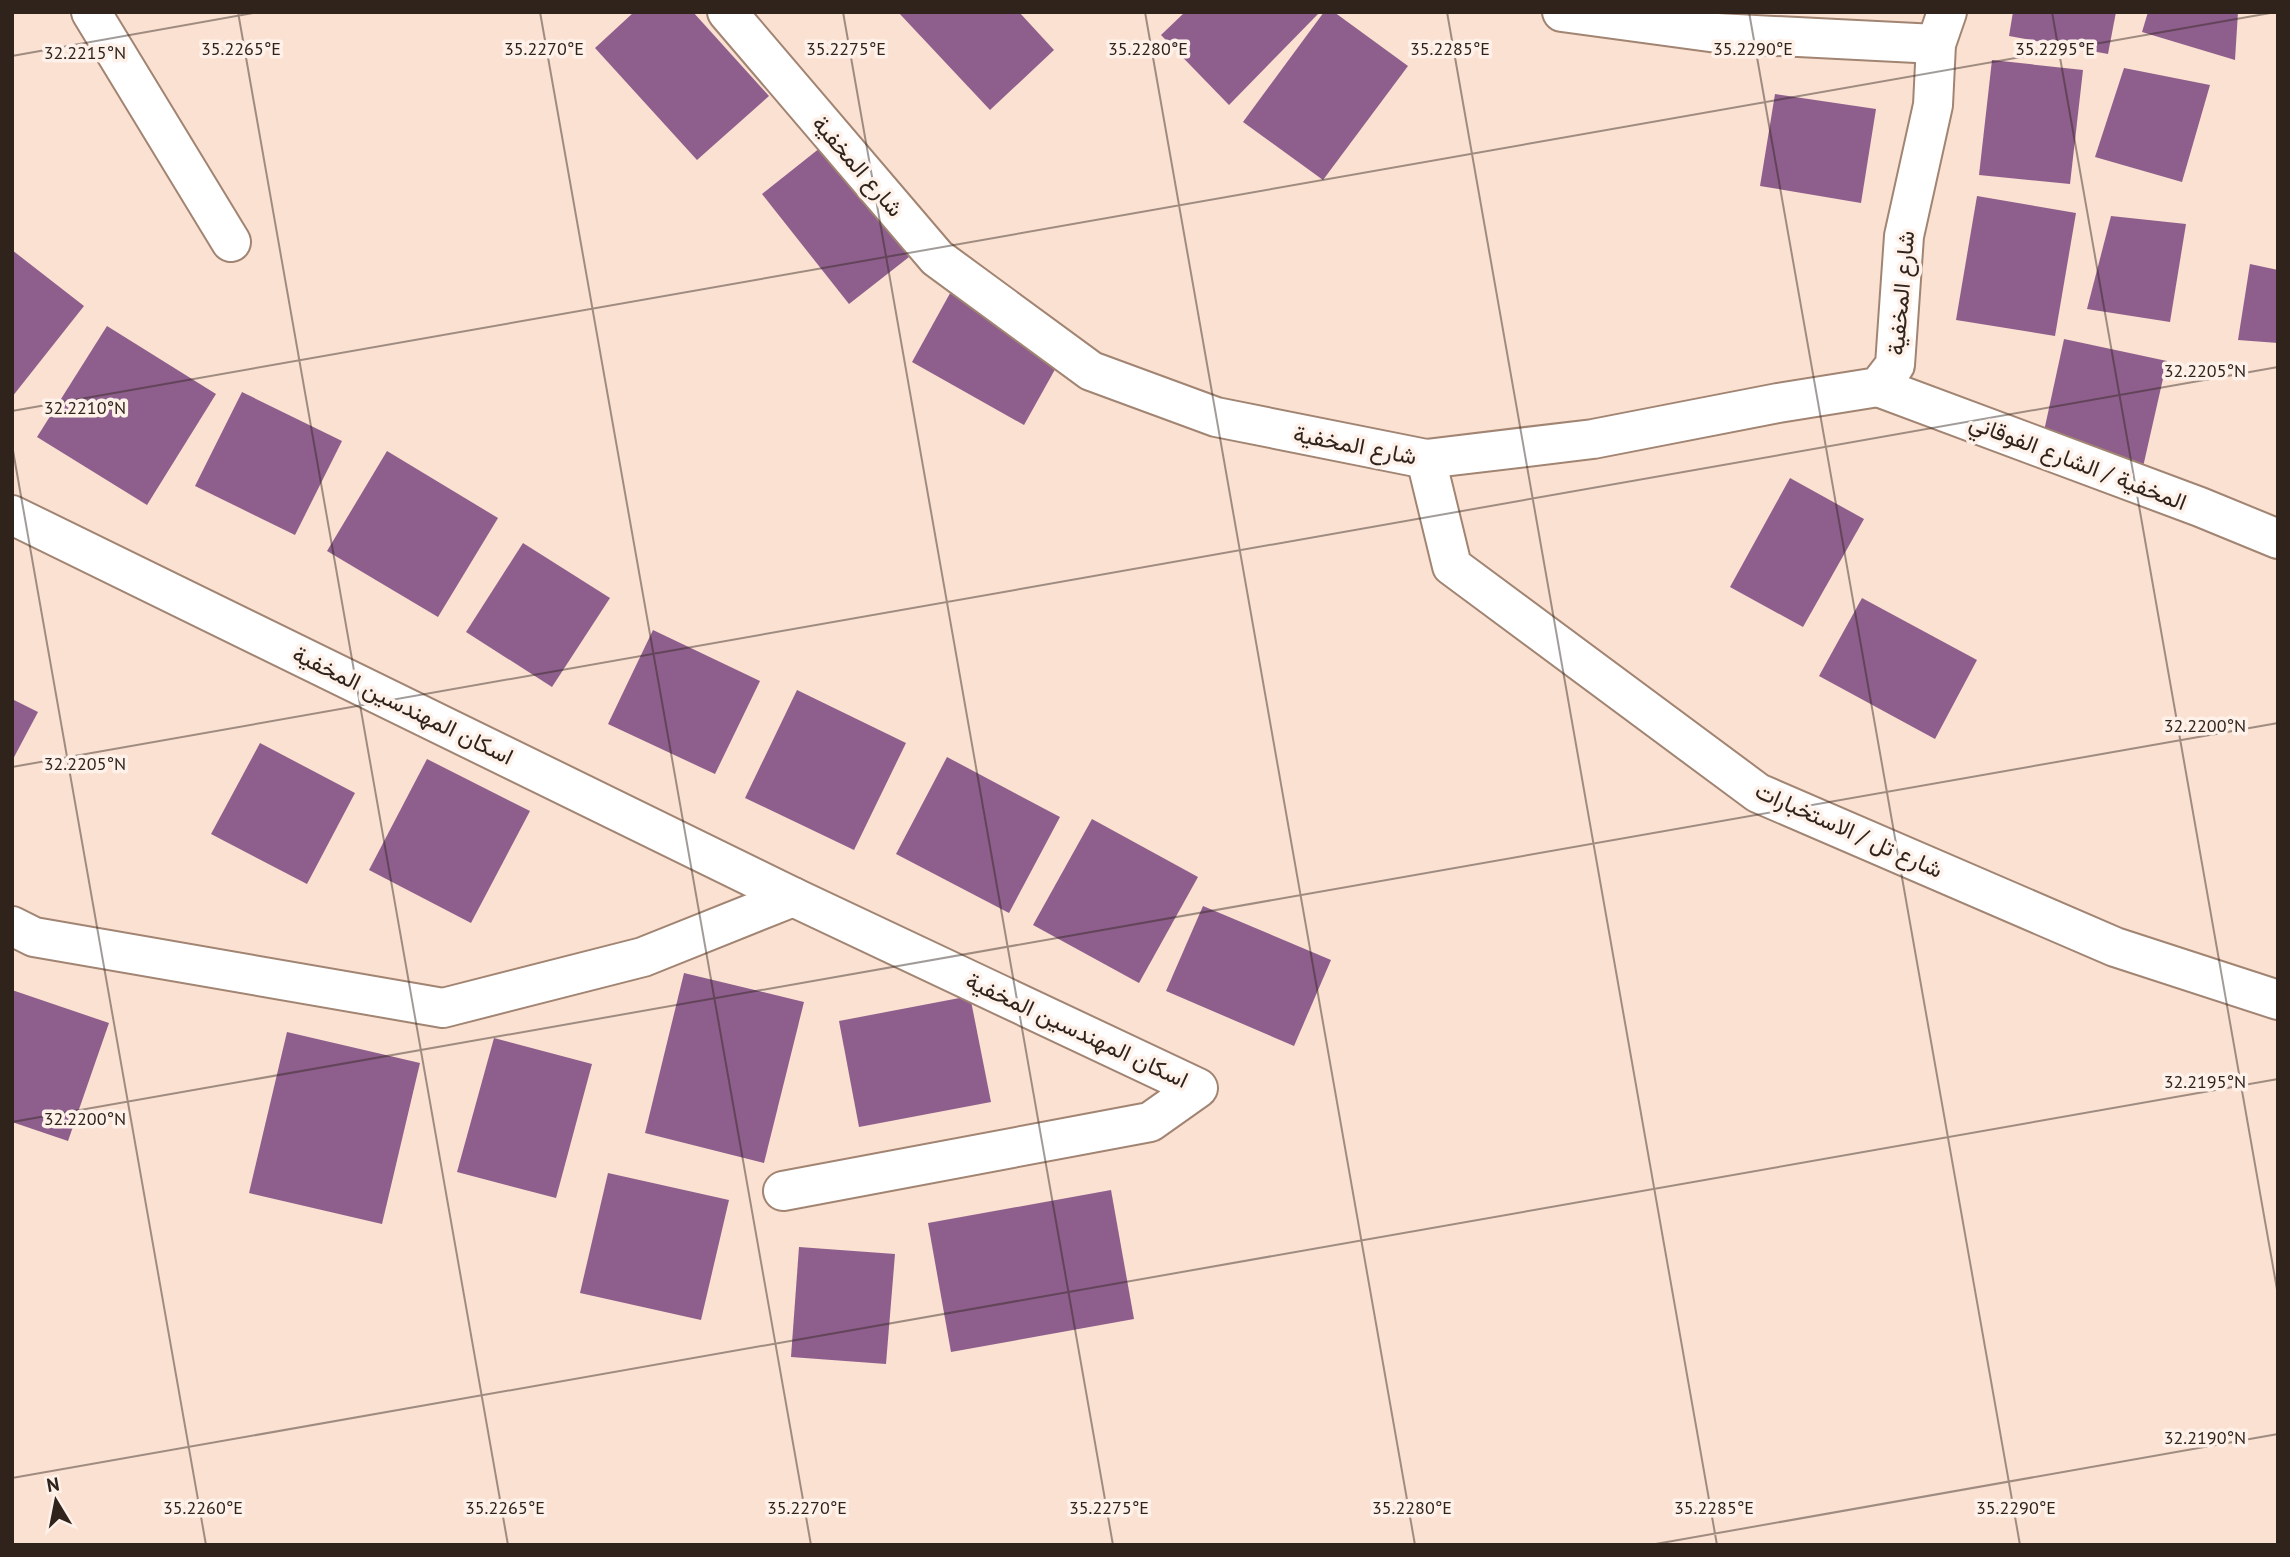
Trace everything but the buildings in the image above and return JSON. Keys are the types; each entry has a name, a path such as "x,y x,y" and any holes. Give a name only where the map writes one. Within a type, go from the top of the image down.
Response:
{"street":[{"path":"91,12 232,242"},
{"name":"شارع المخفية","path":"727,12 937,258 1091,371 1216,417 1426,459 1593,439 1778,403 1878,387 1895,365 1904,236 1933,106 1941,28"},
{"path":"1562,12 1717,33 1941,28"},
{"name":"المخفية / الشارع الفوقاني","path":"1878,387 2200,507 2278,539"},
{"name":"شارع تل / الاستخبارات","path":"1426,459 1452,566 1758,793 2115,947 2278,1000"},
{"name":"اسكان المهندسين المخفية","path":"12,515 793,897 1198,1088 1150,1122 783,1191"},
{"path":"12,926 34,937 443,1008 643,957 793,897"}]}
